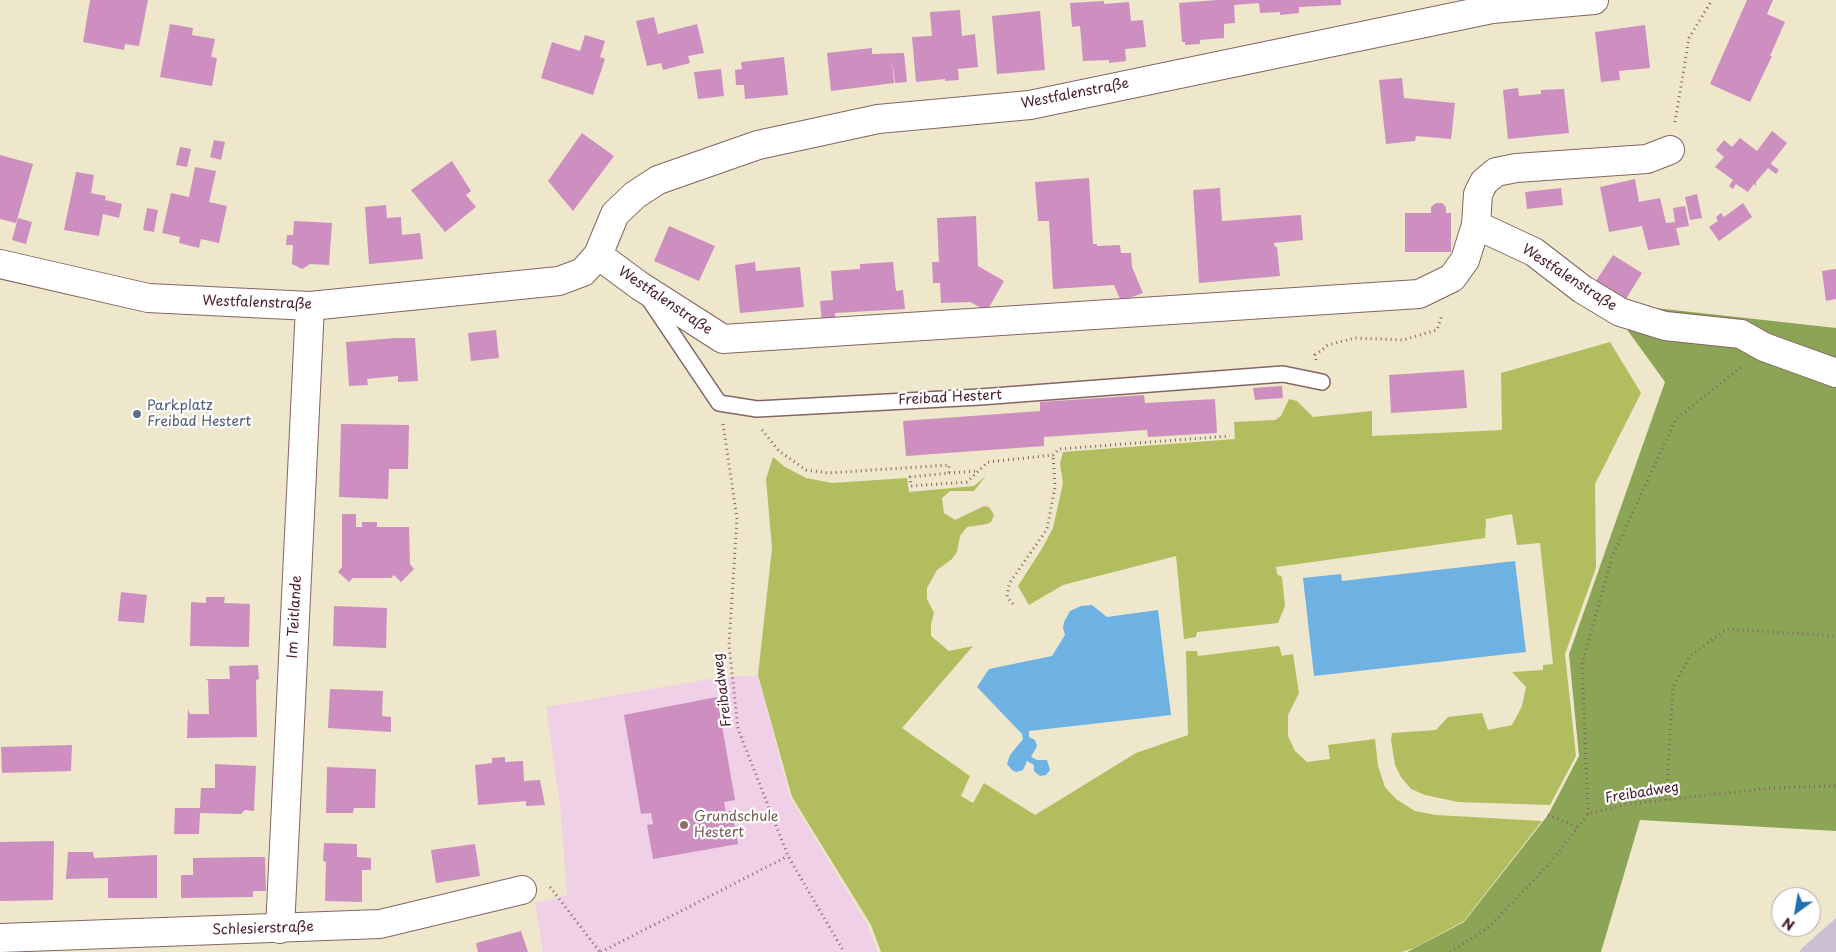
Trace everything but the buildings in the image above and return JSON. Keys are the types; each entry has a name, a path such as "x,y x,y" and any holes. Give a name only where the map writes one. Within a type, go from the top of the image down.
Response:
{"street":[{"name":"Westfalenstraße","path":"0,264 148,298 310,306 558,281 583,272 598,254 615,214 635,195 658,180 758,145 878,119 1030,104 1492,9 1594,0"},
{"path":"1452,278 1465,260 1476,225 1478,194 1484,182 1496,172 1516,168 1647,159 1670,150"},
{"name":"Westfalenstraße","path":"1476,225 1534,252 1582,289 1620,312 1665,326 1741,334 1764,348 1836,373"},
{"name":"Westfalenstraße","path":"598,254 640,286 723,339 1419,294 1452,278"},
{"name":"Im Teitlande","path":"280,929 310,306"},
{"name":"Schlesierstraße","path":"0,938 380,924 522,890"}],"lane":[{"path":"640,286 719,403"},
{"name":"Freibad Hestert","path":"719,403 756,409 980,397 1283,374 1322,382"}],"path":[{"path":"1670,150 1689,38 1712,0"},
{"path":"1315,355 1328,345 1355,338 1403,340 1437,330 1452,278"},
{"path":"1588,814 1582,664 1612,557 1676,419 1764,348"},
{"name":"Freibadweg","path":"719,403 738,518 729,645 738,729 788,856 844,952"},
{"path":"756,409 757,420 764,433 779,451 806,470 828,473 949,465 949,473"},
{"path":"979,471 910,477 911,486 968,482 979,471 988,462 1053,456 1059,449 1230,436"},
{"path":"1013,604 1007,596 1009,584 1047,529 1055,487 1053,456"},
{"path":"1666,800 1673,687 1690,656 1727,629 1836,636"},
{"name":"Freibadweg","path":"1450,952 1488,928 1550,863 1588,814 1628,804 1771,788 1836,786"},
{"path":"1548,815 1578,827"},
{"path":"522,890 549,886 601,952 788,856"}],"shaded area":[{"name":"Grundschule Hestert","path":"758,675 790,797 867,924 878,952 543,952 535,903 567,895 560,806 546,707 721,677"},
{"path":"1836,918 1836,952 1800,952 1815,937 1821,937 1821,931"}],"green space":[{"path":"1628,305 1836,328 1836,831 1640,820 1601,952 1407,952 1464,922 1548,815 1579,756 1569,654 1665,382 1623,324"},
{"path":"1610,342 1641,393 1595,484 1596,568 1565,654 1576,756 1550,805 1458,802 1425,795 1411,789 1401,777 1395,765 1391,740 1392,733 1436,730 1448,717 1482,713 1488,730 1512,725 1522,706 1526,687 1512,672 1543,670 1543,665 1553,664 1540,543 1517,545 1512,514 1486,519 1485,538 1276,567 1277,574 1282,577 1285,606 1278,623 1197,632 1196,637 1184,639 1176,556 1063,585 1029,605 1018,586 1053,528 1063,483 1060,464 1063,452 1235,439 1234,422 1275,420 1281,416 1289,399 1297,401 1313,417 1372,411 1372,436 1502,430 1501,373"},
{"path":"773,457 785,467 806,478 832,483 907,478 909,492 974,486 986,476 974,491 950,491 942,498 944,513 955,520 984,506 989,507 994,515 991,522 987,524 967,527 960,536 957,552 952,559 937,570 927,588 927,599 934,613 931,624 931,636 949,651 973,646 902,728 970,776 961,796 973,803 984,783 1035,815 1136,753 1188,735 1186,651 1197,651 1198,656 1279,646 1282,656 1293,654 1299,693 1288,715 1288,736 1295,751 1307,762 1330,759 1328,745 1375,739 1378,766 1385,787 1396,799 1415,811 1436,815 1542,821 1464,921 1414,948 1402,952 881,952 871,925 792,797 758,675 772,548 766,479"}],"water":[{"path":"1515,561 1526,652 1314,676 1303,578 1341,574 1342,581"},
{"path":"1092,605 1107,617 1158,610 1171,715 1029,731 1029,737 1035,740 1037,746 1031,757 1037,760 1047,760 1050,770 1046,775 1040,776 1034,771 1034,765 1027,761 1023,770 1016,772 1007,764 1010,755 1023,739 1022,734 977,687 989,669 1052,656 1065,635 1064,622 1070,611 1081,606"}],"place":[{"name":"Parkplatz Freibad Hestert","path":"137,414"},
{"name":"Grundschule Hestert","path":"684,825"}]}
